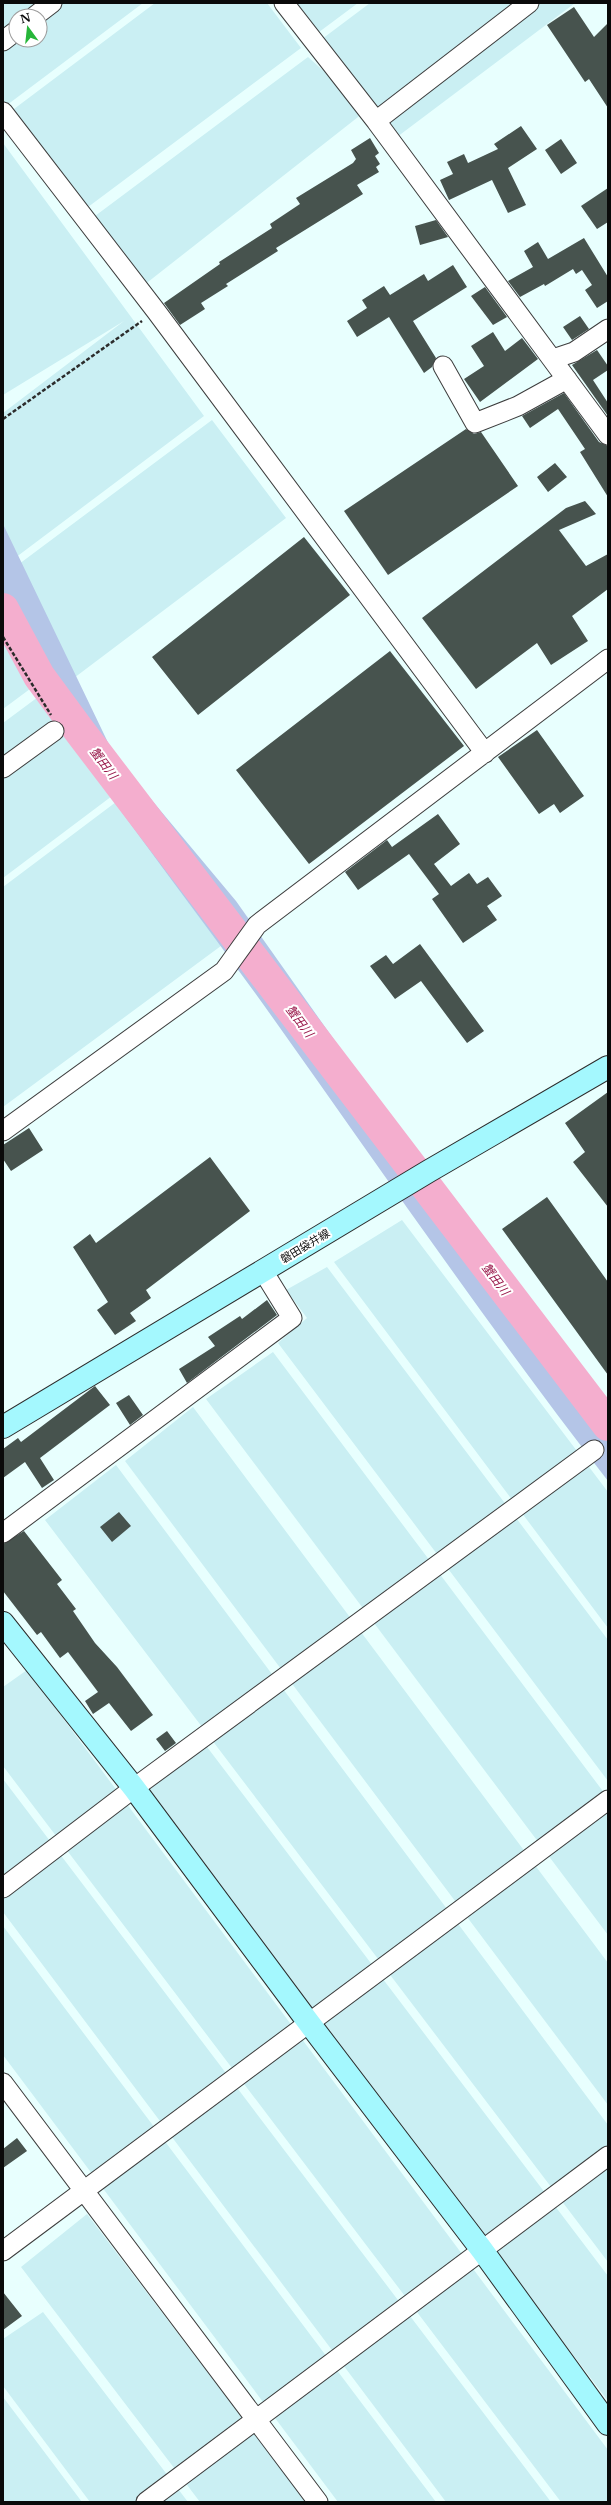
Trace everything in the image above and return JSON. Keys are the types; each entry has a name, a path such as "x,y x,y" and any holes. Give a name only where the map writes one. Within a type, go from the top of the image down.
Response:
{"street":[{"path":"284,3 376,121 607,432"},
{"path":"376,121 529,3"},
{"path":"3,112 156,311 485,753"},
{"path":"553,359 574,352 608,330"},
{"path":"443,366 474,423 518,406 567,378"},
{"path":"3,1130 224,971 257,925 608,659"},
{"path":"3,768 54,731"},
{"name":"磐田袋井線","path":"3,1427 429,1171 608,1067"},
{"path":"3,1533 292,1318 263,1271"},
{"path":"3,1888 134,1788 594,1450"},
{"path":"3,1623 134,1788 309,2023 482,2250 608,2424"},
{"path":"3,2251 608,1800"},
{"path":"3,2083 318,2502"},
{"path":"146,2502 608,2156"}],"path":[{"path":"3,419 156,311"},
{"path":"3,637 50,712 54,731"}],"shaded area":[{"path":"3,3 143,3 3,108"},
{"path":"155,3 267,3 301,48 80,213 6,115"},
{"path":"284,3 358,3 311,38"},
{"path":"370,3 575,3 393,140 318,42"},
{"path":"308,57 367,110 139,289 87,222"},
{"path":"3,143 204,416 3,567 3,413 124,321 3,395"},
{"path":"212,420 286,518 66,684 3,576"},
{"path":"3,524 114,755 236,901 477,1242 608,1404 608,1481 563,1423 476,1304 263,1004 104,788 12,655 3,634"},
{"path":"3,641 34,686 3,709"},
{"path":"38,697 112,796 3,878 3,723"},
{"path":"120,799 229,940 3,1107 3,887"},
{"path":"402,1220 608,1492 608,1628 334,1262"},
{"path":"327,1267 608,1640 608,1781 278,1343 307,1318 286,1290"},
{"path":"273,1352 608,1798 608,1935 206,1399"},
{"path":"193,1407 608,1963 608,2105 125,1461"},
{"path":"116,1465 608,2125 608,2262 45,1520"},
{"path":"27,1670 608,2450 608,2502 561,2502 3,1766 3,1687"},
{"path":"198,1735 608,2276 608,2401 141,1783"},
{"path":"3,1779 551,2502 446,2502 3,1912"},
{"path":"3,1926 436,2502 338,2502 3,2055"},
{"path":"87,2214 306,2502 200,2502 21,2267"},
{"path":"43,2312 188,2502 90,2502 3,2386 3,2339"},
{"path":"3,2397 82,2502 3,2502"}],"building":[{"path":"574,7 594,37 608,23 608,108 589,79 585,82 547,25"},
{"path":"521,126 537,149 508,168 526,205 508,213 492,180 449,200 440,180 453,174 447,162 464,154 468,163 498,149 494,144"},
{"path":"370,138 379,153 375,156 380,164 376,167 379,172 357,185 363,194 276,248 278,251 226,284 228,286 201,303 205,309 180,325 164,303 220,264 219,262 272,228 270,224 300,204 296,198 353,163 356,159 351,150"},
{"path":"561,139 577,163 561,174 545,150"},
{"path":"608,188 608,222 597,229 581,206"},
{"path":"436,220 448,237 420,245 415,226"},
{"path":"584,238 608,277 608,301 597,308 585,290 592,285 582,270 576,274 573,269 545,286 544,284 520,297 508,281 533,267 524,251 538,242 548,259"},
{"path":"453,265 467,287 413,321 436,358 432,367 424,373 389,317 357,337 347,321 367,308 362,300 384,286 390,295 424,274 428,281"},
{"path":"485,287 507,317 493,325 471,296"},
{"path":"580,316 589,329 572,340 563,327"},
{"path":"493,332 505,351 522,338 538,359 480,402 464,379 484,366 471,346"},
{"path":"597,350 608,366 608,370 593,380 608,403 608,416 572,365"},
{"path":"564,393 599,442 608,446 608,497 580,452 585,449 558,409 530,428 522,416"},
{"path":"466,429 474,434 481,432 518,486 388,575 344,511"},
{"path":"555,463 567,477 548,492 537,477"},
{"path":"585,501 596,514 559,530 586,566 608,554 608,589 572,616 588,641 551,665 537,643 476,689 422,618 566,508"},
{"path":"304,537 350,595 198,715 152,657"},
{"path":"390,651 464,746 309,864 236,770"},
{"path":"537,730 584,796 560,813 554,804 539,814 498,757"},
{"path":"438,814 460,844 434,864 451,886 469,873 477,884 488,877 502,896 487,906 497,920 463,943 432,899 439,894 409,854 358,890 345,872 387,840 392,847"},
{"path":"420,944 484,1031 467,1043 421,981 395,999 370,966 386,955 393,964"},
{"path":"608,1092 608,1207 573,1162 585,1152 565,1123"},
{"path":"29,1128 43,1150 11,1171 3,1159 3,1145"},
{"path":"210,1157 250,1211 146,1290 151,1298 130,1313 136,1321 115,1335 97,1310 108,1302 73,1247 90,1234 96,1243"},
{"path":"547,1197 608,1282 608,1375 502,1229"},
{"path":"267,1300 277,1315 187,1383 179,1369 215,1346 208,1337 240,1316 242,1319"},
{"path":"95,1386 110,1405 40,1458 54,1480 42,1488 25,1462 3,1478 3,1449 18,1438 21,1442"},
{"path":"129,1395 143,1415 130,1425 116,1403"},
{"path":"119,1512 131,1526 112,1542 100,1527"},
{"path":"24,1531 62,1580 57,1584 76,1609 73,1611 95,1643 117,1667 153,1715 131,1731 109,1703 93,1714 85,1701 98,1692 68,1652 60,1658 41,1632 37,1635 3,1591 3,1544"},
{"path":"167,1731 176,1743 165,1751 156,1739"},
{"path":"17,2138 27,2151 3,2168 3,2149"},
{"path":"3,2292 22,2316 3,2330"}],"waterway":[{"name":"蟹田川","path":"3,609 39,676 78,729 608,1425"}]}
